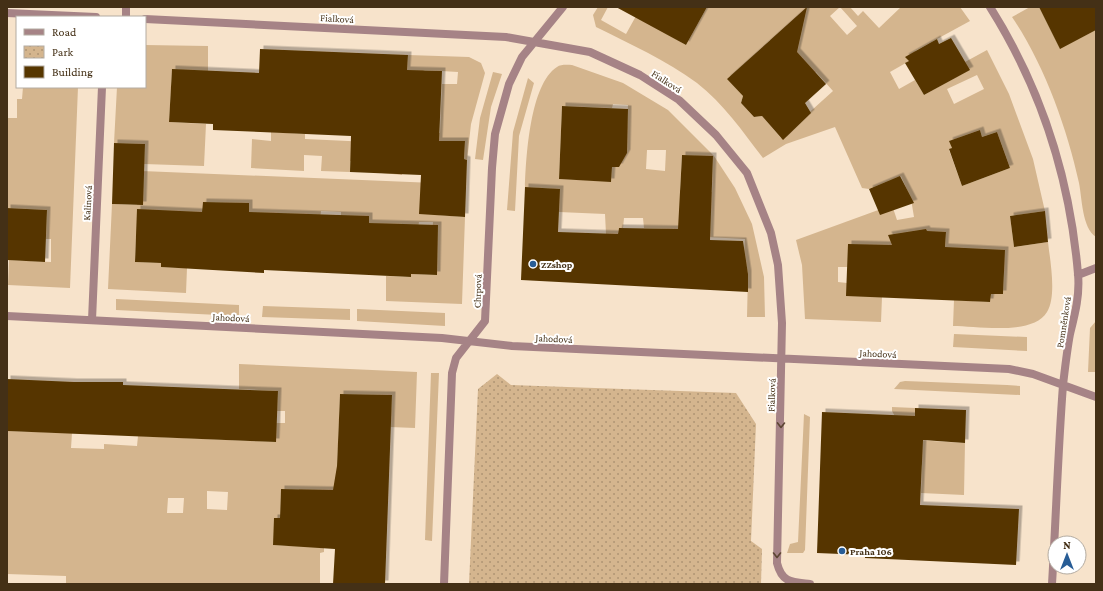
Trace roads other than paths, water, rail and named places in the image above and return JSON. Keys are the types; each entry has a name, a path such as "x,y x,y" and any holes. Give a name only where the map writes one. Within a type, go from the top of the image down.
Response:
{"street":[{"path":"7,13 67,16 67,7"},
{"name":"Chrpová","path":"444,584 452,373 456,358 485,321 487,311 492,168 495,134 508,84 522,57 563,7"},
{"name":"Pomněnková","path":"990,7 1002,26 1030,81 1054,143 1064,182 1078,275 1077,309 1070,335 1063,384 1052,584"},
{"name":"Fialková","path":"146,19 506,36 590,52 640,75 679,100 716,135 747,173 772,233 778,265 782,304 778,548 780,574 788,581 810,584"},
{"name":"Kalinová","path":"92,320 102,88"},
{"path":"1078,275 1096,268"},
{"name":"Jahodová","path":"7,316 471,340 512,346 1009,369 1033,374 1096,397"}],"place":[{"name":"ZZshop","path":"533,264"},
{"name":"Praha 106","path":"842,551"}]}
